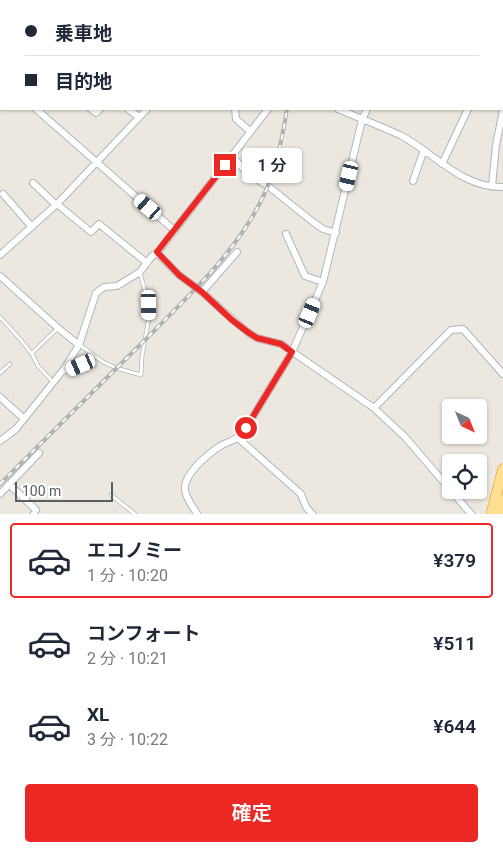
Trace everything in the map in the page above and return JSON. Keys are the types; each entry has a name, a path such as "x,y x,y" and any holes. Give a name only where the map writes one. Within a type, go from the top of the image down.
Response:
{"highway":[{"path":"491,514 503,469"},
{"path":"499,514 503,500"}],"street":[{"path":"37,110 174,230"},
{"path":"129,110 139,117"},
{"path":"0,255 57,204 146,110"},
{"path":"234,110 236,119 250,132"},
{"path":"0,441 16,429 60,374 79,345 96,293 104,287 117,286 140,272 267,110"},
{"path":"340,110 400,136 424,150 455,173 477,182 498,187 496,145 503,110"},
{"path":"198,514 189,502 184,489 189,473 218,447 238,438 246,428 292,352 323,282 366,110"},
{"path":"442,164 468,110"},
{"path":"413,181 424,150"},
{"path":"232,156 248,174 268,186 323,229 336,233"},
{"path":"33,183 91,232 99,224 147,263"},
{"path":"3,194 32,227"},
{"path":"286,234 305,276 323,282"},
{"path":"157,252 179,275 202,292 249,333 257,338 281,344 374,408 405,437 472,514"},
{"path":"202,292 237,252"},
{"path":"0,276 79,345"},
{"path":"374,408 451,330 463,329 503,374"},
{"path":"0,397 24,419"},
{"path":"238,438 301,494 306,507 313,514"},
{"path":"0,494 40,453"},
{"path":"10,484 34,513"}],"lane":[{"path":"79,345 95,357 116,368 141,375 149,305 140,272"},
{"path":"0,316 20,338 38,366 53,382"},
{"path":"33,352 58,328"},
{"path":"60,374 95,357"},
{"path":"0,373 10,364"},
{"path":"111,495 136,514"}],"railway":[{"path":"0,484 181,304 237,240 260,203 270,181 287,110"}],"route":[{"path":"225,165 157,252 179,275 202,292 249,333 257,338 281,344 292,352 246,428"}]}
